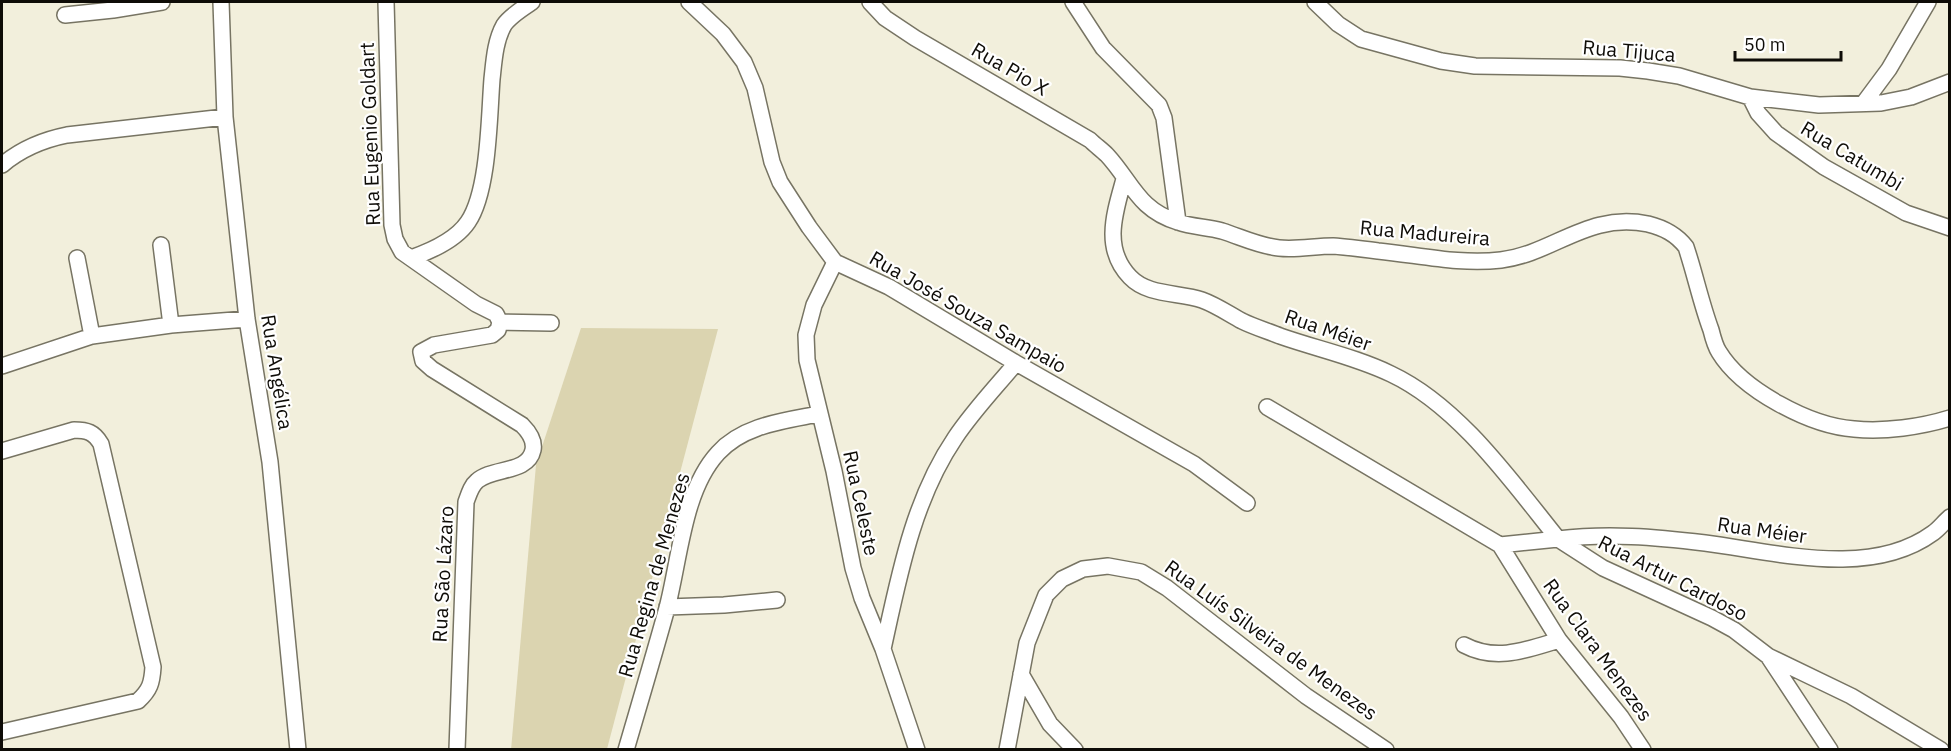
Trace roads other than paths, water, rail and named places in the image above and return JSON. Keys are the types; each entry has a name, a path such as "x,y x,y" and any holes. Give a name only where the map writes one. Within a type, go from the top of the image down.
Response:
{"street":[{"path":"65,15 162,2"},
{"name":"Rua Angélica","path":"221,2 225,117 247,319 270,462 298,750"},
{"name":"Rua Eugenio Goldart","path":"386,2 392,225 396,239 402,252 476,304 496,314 500,322"},
{"path":"411,258 444,243 467,224 474,210 482,189 498,39 505,24 532,2"},
{"name":"Rua José Souza Sampaio","path":"689,2 723,34 744,62 755,88 772,162 780,182 835,262 889,287 1194,464 1247,503"},
{"name":"Rua Pio X","path":"870,2 885,18 915,38 1090,140 1108,156 1124,179"},
{"path":"1073,2 1103,48 1159,105 1164,118 1178,222"},
{"name":"Rua Tijuca","path":"1315,2 1338,24 1361,39 1441,62 1475,66 1620,68 1648,71 1679,76 1750,97 1819,105 1881,103 1911,97 1950,82"},
{"path":"1863,104 1889,69 1928,2"},
{"name":"Rua Catumbi","path":"1750,97 1758,113 1776,133 1824,167 1906,213 1950,228"},
{"path":"2,165 28,147 47,139 225,117"},
{"name":"Rua Madureira","path":"1124,179 1140,200 1160,214 1178,222 1224,232 1280,249 1335,246 1447,260 1502,260 1525,254 1574,233 1612,222 1630,221 1657,226 1679,237 1686,247 1717,350 1732,371 1757,391 1806,417 1834,426 1854,429 1884,429 1950,418"},
{"name":"Rua Méier","path":"1124,179 1112,227 1115,251 1123,270 1132,280 1149,289 1183,294 1203,300 1244,322 1393,375 1432,400 1472,435 1558,539"},
{"path":"161,245 171,325"},
{"path":"77,258 92,336"},
{"name":"Rua Celeste","path":"835,262 814,305 806,335 807,360 834,471 853,568 917,750"},
{"path":"2,366 92,336 171,325 247,319"},
{"path":"500,322 551,324"},
{"name":"Rua São Lázaro","path":"457,750 466,502 470,489 477,481 523,464 532,456 534,445 529,432 522,425 432,369 423,361 421,352 434,345 492,335 498,330 500,322"},
{"path":"883,649 902,558 918,511 936,471 955,438 1017,363"},
{"path":"1267,407 1500,545"},
{"name":"Rua Regina de Menezes","path":"626,750 667,607 690,509 700,477 718,452 740,435 766,424 819,414"},
{"path":"2,451 74,430 85,430 95,434 101,444 153,667 149,691 138,701 2,732"},
{"name":"Rua Méier","path":"1500,545 1584,536 1634,535 1822,559 1858,559 1902,549 1932,533 1950,517"},
{"name":"Rua Artur Cardoso","path":"1558,539 1603,568 1712,618 1768,656 1851,696 1941,750"},
{"name":"Rua Clara Menezes","path":"1500,545 1559,640 1621,717 1643,750"},
{"name":"Rua Luís Silveira de Menezes","path":"1007,750 1027,644 1046,595 1062,579 1083,569 1108,566 1141,572 1167,588 1306,696 1386,750"},
{"path":"667,607 777,600"},
{"path":"1464,645 1476,651 1496,654 1519,651 1559,640"},
{"name":"Rua Artur Cardoso","path":"1768,656 1830,750"},
{"path":"1021,674 1050,724 1075,750"}]}
